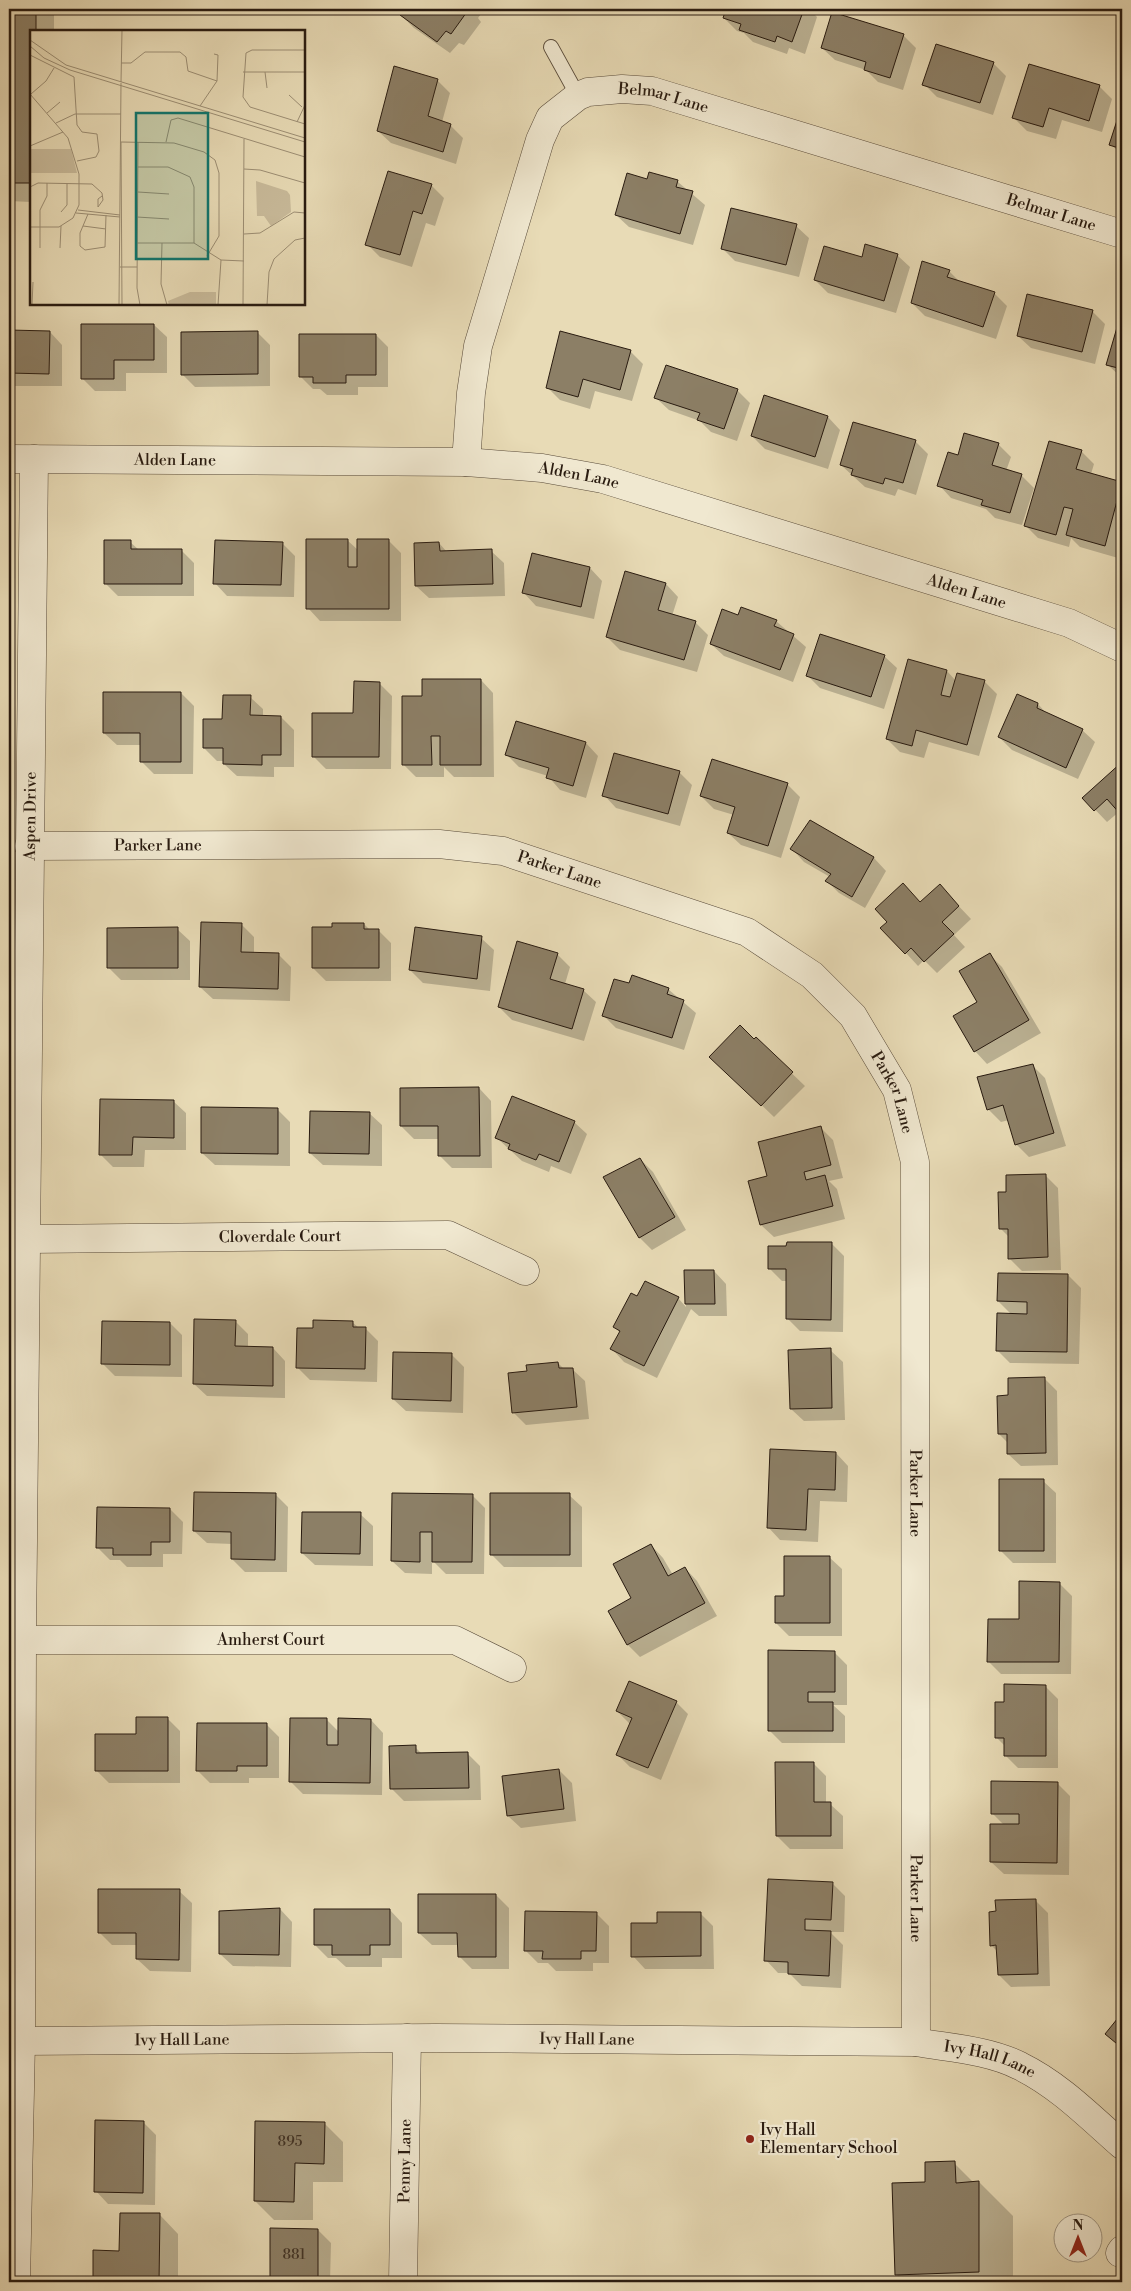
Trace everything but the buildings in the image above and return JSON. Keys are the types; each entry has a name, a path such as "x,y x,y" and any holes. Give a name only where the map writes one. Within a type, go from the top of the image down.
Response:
{"street":[{"name":"Belmar Lane","path":"466,462 471,393 478,346 537,149 550,118 578,96 588,92 622,89 652,91 1122,234"},
{"name":"Alden Lane","path":"21,459 466,462 542,468 603,479 1070,622 1122,648"},
{"name":"Aspen Drive","path":"16,2282 21,2041 22,1640 28,1239 29,846 21,459"},
{"name":"Parker Lane","path":"29,846 439,844 503,851 747,932 812,975 853,1016 897,1090 915,1162 916,2042"},
{"name":"Cloverdale Court","path":"28,1239 448,1236 524,1271"},
{"name":"Amherst Court","path":"22,1640 456,1640 512,1668"},
{"name":"Ivy Hall Lane","path":"21,2041 408,2038 916,2042 986,2054 1019,2065 1053,2085 1122,2145"},
{"name":"Penny Lane","path":"403,2282 408,2038"}],"lane":[{"path":"551,47 578,96"}],"place":[{"name":"Ivy Hall Elementary School","path":"750,2139"}]}
